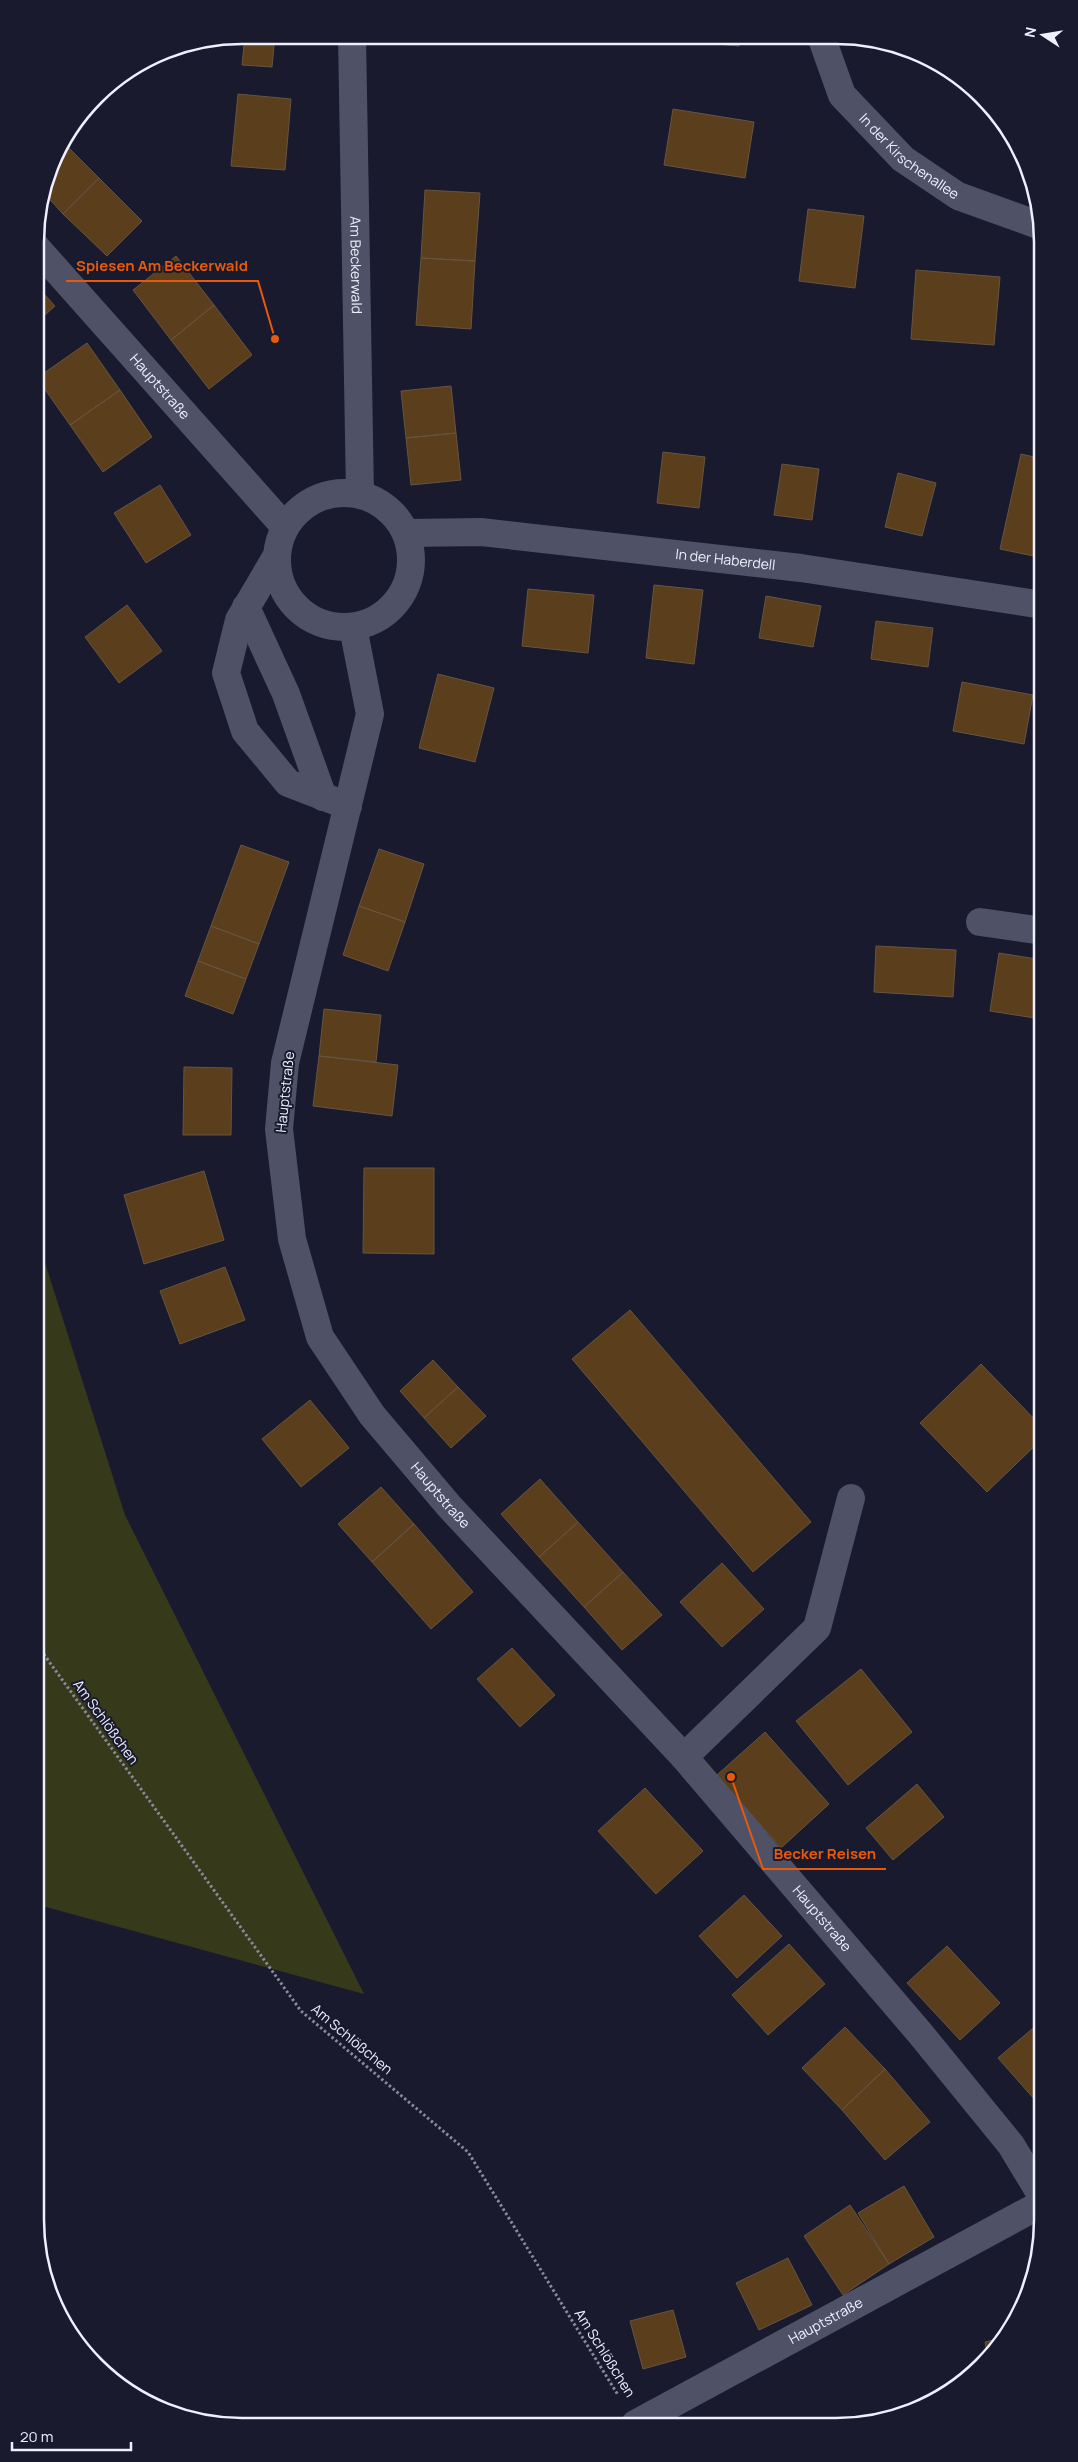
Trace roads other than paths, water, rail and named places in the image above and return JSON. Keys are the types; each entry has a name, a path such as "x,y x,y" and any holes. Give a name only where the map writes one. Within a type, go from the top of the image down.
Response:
{"street":[{"name":"Am Beckerwald","path":"352,44 360,494"},
{"name":"In der Kirschenallee","path":"824,44 842,95 903,159 958,196 1034,223"},
{"name":"Hauptstraße","path":"44,255 285,527"},
{"path":"276,557 278,577 286,595 298,610 315,621 324,624 334,627 354,627 373,621 390,610 403,593 410,574 411,553 406,533 396,516 379,502 360,494 338,492 317,498 298,510 285,527 276,557 239,620 226,673 245,731 288,783 348,806"},
{"name":"In der Haberdell","path":"406,533 490,533 801,568 1034,604"},
{"path":"246,606 286,694 323,797"},
{"name":"Hauptstraße","path":"354,627 370,714 285,1063 279,1129 292,1239 320,1337 372,1415 449,1506 684,1757 919,2032 1011,2145 1034,2183"},
{"path":"980,922 1034,930"},
{"path":"684,1757 817,1628 851,1498"},
{"name":"Hauptstraße","path":"649,2418 1034,2208"}],"place":[{"name":"Spiesen Am Beckerwald","path":"275,339"},
{"name":"Becker Reisen","path":"731,1777"}]}
